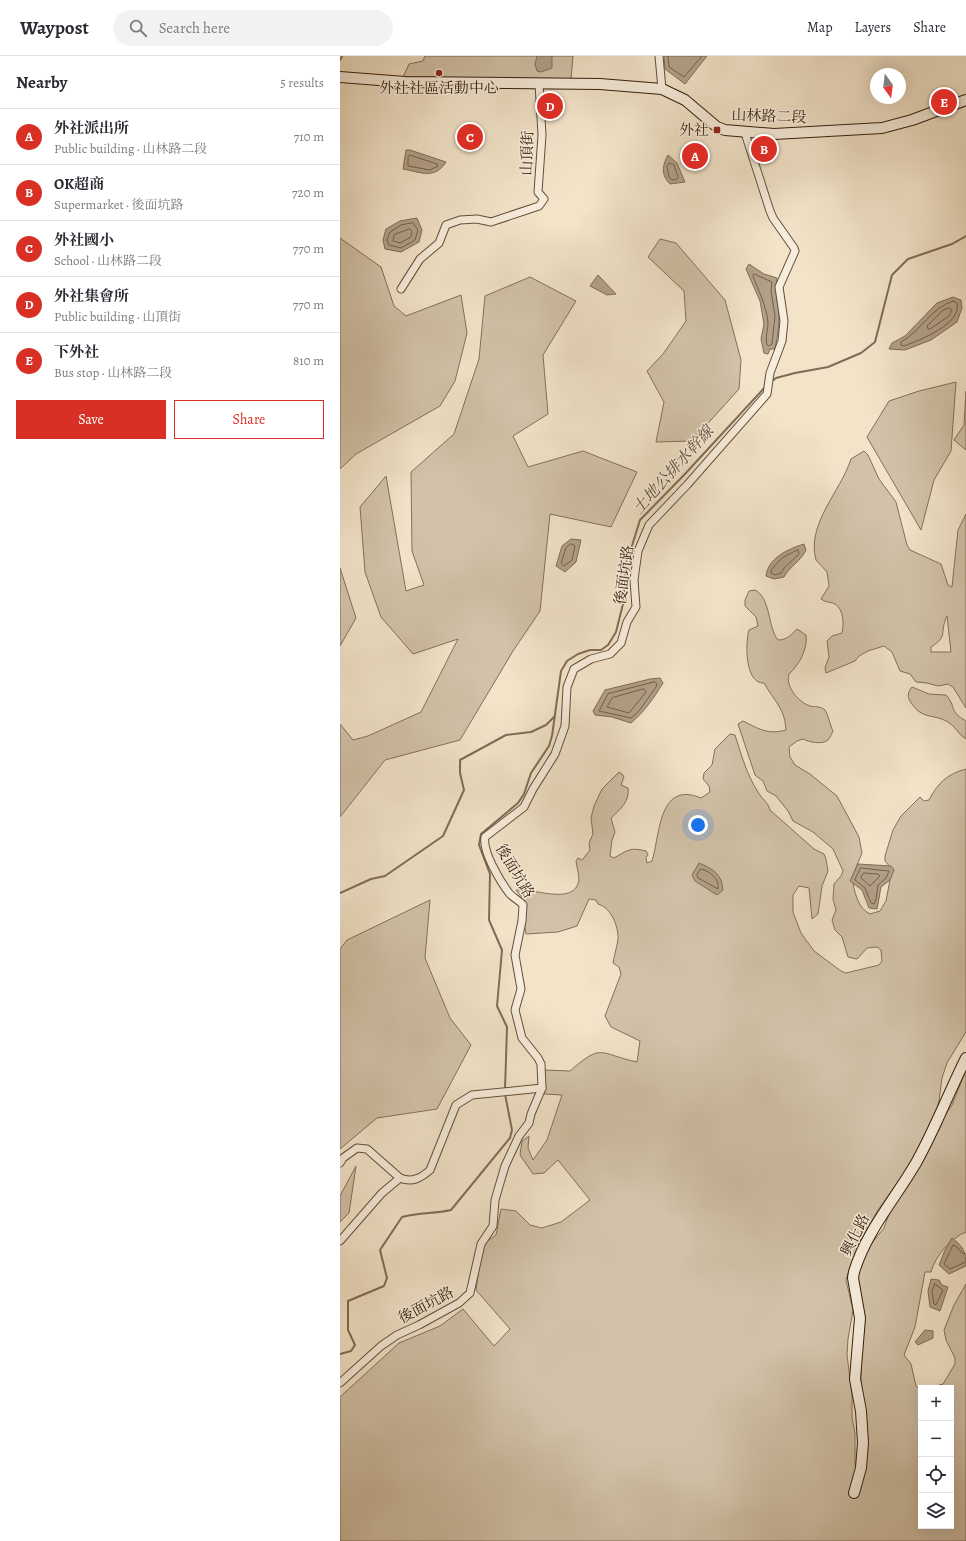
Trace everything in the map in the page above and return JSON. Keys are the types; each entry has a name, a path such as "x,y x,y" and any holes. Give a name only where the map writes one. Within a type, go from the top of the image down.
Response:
{"main road":[{"name":"山林路二段","path":"340,77 405,82 600,84 662,89 684,100 717,127 725,130 745,133 787,134 882,128 912,120 966,100"},
{"name":"興化路","path":"854,1493 861,1468 863,1444 861,1411 855,1379 860,1318 853,1278 854,1272 875,1228 904,1183 926,1144 966,1058"}],"street":[{"path":"660,56 662,89"},
{"name":"山頂街","path":"401,289 420,259 439,243 446,225 477,219 491,222 539,206 544,199 538,192 542,135 539,84"},
{"name":"後面坑路","path":"340,1383 381,1346 397,1334 419,1325 459,1303 470,1293 481,1244 493,1226 495,1200 505,1166 519,1136 529,1123 531,1114 542,1088 541,1064 522,1038 515,1010 521,989 515,955 522,922 523,905 509,893 485,848 485,837 524,807 533,789 555,754 565,726 567,687 574,669 591,659 610,654 621,643 627,622 636,607 634,580 638,551 649,525 687,485 727,437 763,399 767,391 768,380 782,341 784,321 779,287 795,251 773,218 745,133"},
{"path":"340,1163 343,1158 357,1148 367,1150 400,1178 407,1181 422,1178 430,1170 456,1105 472,1095 542,1088"},
{"path":"340,1241 382,1193 400,1178"}],"shaded area":[{"path":"425,56 573,56 571,79 403,77 409,64 423,61"},
{"path":"340,238 381,267 394,306 406,316 461,295 467,333 455,381 440,406 356,454 340,469"},
{"path":"660,239 676,243 725,300 741,360 739,389 692,441 656,442 664,402 647,371 663,354 686,321 684,291 648,257"},
{"path":"530,277 576,301 543,355 548,414 513,436 528,467 583,451 637,472 611,527 550,514 540,611 513,651 460,740 385,760 340,817 340,724 353,740 368,736 421,712 458,639 413,654 381,617 365,572 360,507 386,476 406,591 424,585 412,551 411,472 454,434 479,359 485,296"},
{"path":"956,382 951,451 934,480 921,530 867,437 889,401 919,391"},
{"path":"966,391 966,450 954,440 964,425"},
{"path":"864,451 868,455 879,479 896,502 907,545 910,550 941,564 948,585 952,587 958,530 966,514 966,708 953,687 948,684 938,686 916,682 910,674 900,671 892,652 884,646 868,651 859,656 855,661 826,673 825,668 829,657 827,641 832,636 842,633 843,620 837,605 821,599 829,586 827,572 816,560 814,547 820,521 851,459","holes":["947,616 951,652 931,652 931,647 942,637"]},
{"path":"340,568 356,618 340,646"},
{"path":"755,590 764,600 767,606 772,629 778,640 786,638 797,629 806,635 806,646 796,666 789,674 789,684 797,697 805,704 820,707 825,710 833,731 826,742 819,743 803,739 797,741 789,747 790,757 795,765 810,774 837,796 859,837 862,853 852,877 859,903 862,908 870,914 880,911 886,901 892,869 885,861 885,856 893,830 901,816 920,797 924,801 929,800 944,780 959,771 966,769 966,1032 947,1063 942,1078 939,1101 933,1122 910,1165 878,1210 859,1243 846,1280 853,1310 847,1355 852,1394 852,1418 855,1433 855,1465 865,1465 861,1390 861,1334 857,1274 866,1250 884,1228 889,1214 939,1130 943,1118 952,1105 966,1070 966,1232 944,1248 936,1260 931,1272 925,1272 915,1327 904,1355 911,1364 916,1386 918,1388 918,1529 954,1529 954,1385 940,1385 943,1384 955,1364 955,1358 946,1340 944,1330 954,1305 966,1284 966,1541 340,1541 340,1397 399,1343 440,1326 463,1309 494,1346 510,1329 476,1290 481,1254 486,1242 496,1235 501,1209 516,1211 530,1225 542,1228 561,1222 590,1200 558,1160 544,1173 533,1174 520,1155 522,1141 529,1136 528,1148 533,1160 547,1140 562,1095 544,1094 545,1070 570,1071 589,1056 596,1053 608,1054 637,1062 640,1041 611,1027 605,1016 621,974 619,967 613,963 618,940 617,930 612,916 606,908 598,904 596,900 589,899 577,926 558,932 526,934 524,922 527,904 516,890 561,894 570,893 576,888 579,880 576,861 578,858 582,860 590,850 589,843 593,834 591,818 594,806 602,789 619,772 624,777 621,785 628,788 626,801 611,818 615,832 612,840 610,856 614,858 626,851 636,849 646,851 648,854 646,858 647,863 652,861 663,813 669,803 676,797 687,795 701,798 710,792 709,786 703,779 704,773 712,765 715,749 730,734 735,735 751,779 770,810 814,849 824,854 826,859 828,871 822,886 818,914 812,919 809,888 799,886 793,895 793,912 801,933 814,951 846,973 879,965 882,961 881,950 877,947 867,948 857,959 848,957 842,937 835,930 832,920 836,910 833,899 834,884 841,876 843,871 833,849 813,832 793,821 788,811 776,796 767,791 763,781 755,775 738,724 743,721 759,729 774,732 786,730 784,716 778,705 764,683 758,682 753,677 750,670 747,653 749,630 758,626 756,617 745,606 745,600 749,591"},
{"path":"912,687 929,694 946,695 955,712 960,718 966,721 966,739 948,722 943,719 923,714 914,707 908,696"},
{"path":"430,900 425,958 450,1018 471,1045 437,1109 377,1118 340,1149 340,949 347,940"},
{"path":"356,1166 349,1213 340,1222 340,1196"}],"water":[{"path":"537,56 552,56 552,68 541,72 537,71 535,64"},
{"path":"664,56 707,56 685,84 665,69"},
{"path":"406,150 446,162 442,168 432,173 421,173 403,169"},
{"path":"668,155 677,163 685,182 670,184 667,181 663,170"},
{"path":"417,218 422,230 419,242 401,252 385,249 383,240 386,229 400,221"},
{"path":"749,264 764,274 777,278 776,289 779,321 775,349 770,349 768,354 764,353 761,339 764,324 760,301 746,269"},
{"path":"598,275 616,294 607,295 590,286"},
{"path":"953,297 961,300 962,308 957,322 931,340 905,350 889,349 892,343 905,336 937,303"},
{"path":"571,539 581,540 576,562 565,572 556,566 562,546"},
{"path":"804,544 806,550 804,554 784,577 774,579 766,576 775,559 785,552"},
{"path":"660,678 663,683 660,689 636,719 631,723 612,717 595,715 593,711 605,690"},
{"path":"699,863 709,868 719,876 723,890 717,895 695,881 692,875"},
{"path":"858,864 891,866 894,870 890,880 881,887 877,909 869,908 862,890 850,881"},
{"path":"952,1238 963,1250 966,1266 949,1274 939,1265"},
{"path":"931,1279 939,1280 942,1285 948,1287 940,1311 930,1307 928,1291"},
{"path":"925,1330 933,1331 933,1338 918,1345 915,1342"}],"waterway":[{"path":"340,60 342,56"},
{"name":"土地公排水幹線","path":"771,382 776,378 828,367 861,353 875,342 892,275 908,259 952,244 966,236"},
{"name":"土地公排水幹線","path":"505,1089 507,1027 497,1006 502,950 489,920 490,874 479,845 481,834 518,803 524,794 531,773 549,746 552,736 561,671 567,661 578,654 590,650 601,650 608,645 616,632 623,604 626,565 640,520 684,475 766,386"},
{"path":"340,893 371,879 385,876 443,836 464,790 460,773 460,760 506,735 531,732 546,725 554,717"},
{"name":"土地公排水幹線","path":"340,1354 351,1351 355,1345 348,1330 348,1301 384,1286 387,1278 380,1250 402,1217 451,1210 510,1138 512,1130 505,1094"}],"place":[{"name":"外社社區活動中心","path":"439,73"},
{"name":"下外社","path":"944,102"},
{"name":"外社集會所","path":"550,106"},
{"name":"外社","path":"717,130"},
{"name":"外社國小","path":"470,137"},
{"name":"OK超商","path":"764,149"},
{"name":"外社派出所","path":"695,156"}]}
